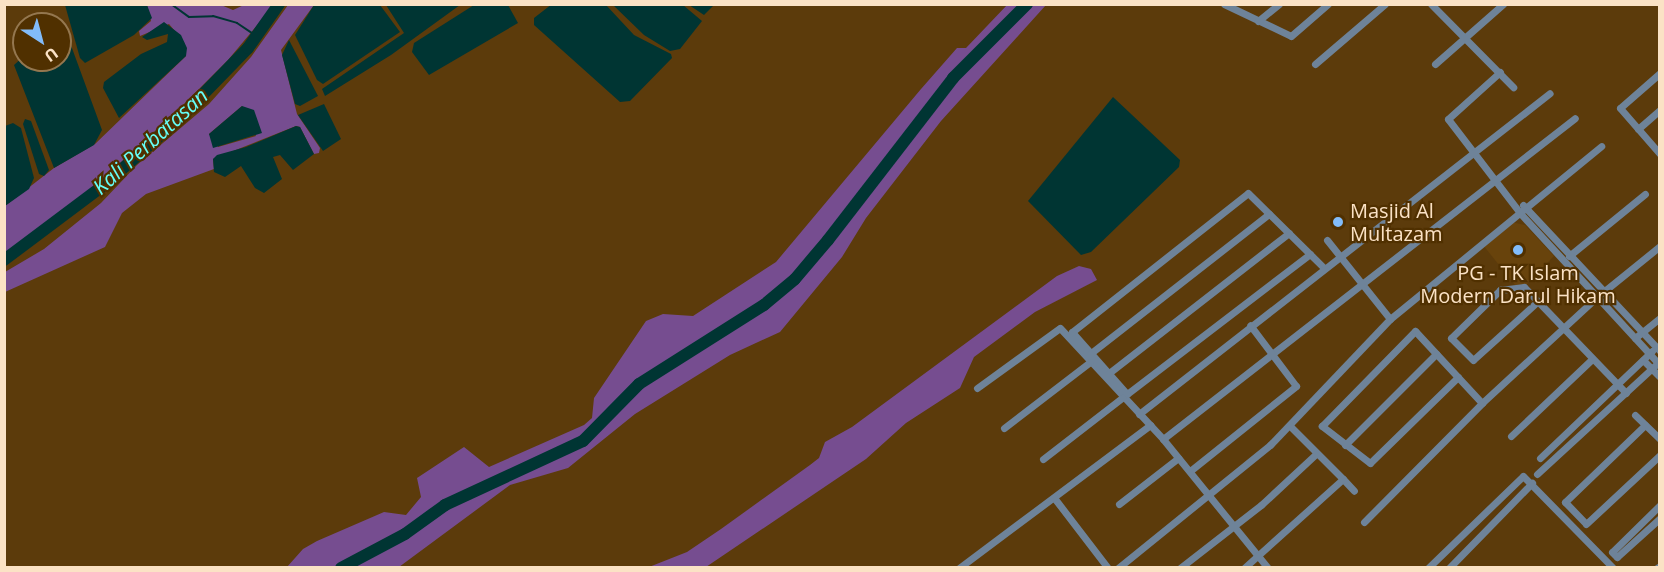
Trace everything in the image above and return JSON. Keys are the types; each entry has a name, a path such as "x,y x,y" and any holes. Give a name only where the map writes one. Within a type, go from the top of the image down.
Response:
{"street":[{"path":"1258,21 1279,4"},
{"path":"1228,5 1291,36 1328,4"},
{"path":"1315,64 1385,4"},
{"path":"1431,4 1513,87"},
{"path":"1434,64 1503,4"},
{"path":"1500,72 1449,117 1473,152 1512,199 1520,213 1635,339 1659,377"},
{"path":"1658,150 1620,106 1659,73"},
{"path":"1139,414 1250,325 1550,93"},
{"path":"1638,129 1659,110"},
{"path":"1163,439 1274,356 1575,118"},
{"path":"1120,567 1210,495 1289,425 1390,319 1601,146"},
{"path":"1310,254 1127,394 1072,332 1248,193 1289,233 1310,254 1324,268"},
{"path":"1564,260 1645,194"},
{"path":"1512,199 1527,207 1658,349 1646,357 1621,389 1537,474"},
{"path":"1091,353 1269,214"},
{"path":"1109,373 1289,233"},
{"path":"1327,240 1390,319"},
{"path":"1364,522 1482,403 1597,297 1659,246"},
{"path":"1537,302 1472,361 1452,336 1500,290 1527,289 1621,389"},
{"path":"1635,339 1659,318"},
{"path":"1190,471 1295,388 1250,325"},
{"path":"977,388 1055,328 1060,328 1122,398 1163,439 1268,567"},
{"path":"1458,377 1370,463 1345,445 1322,422 1412,332 1436,354 1458,377 1482,403"},
{"path":"1345,445 1436,354"},
{"path":"1540,458 1596,413 1621,389 1659,363 1646,357"},
{"path":"1511,436 1592,359"},
{"path":"1004,428 1090,362"},
{"path":"1043,459 1122,398"},
{"path":"1635,415 1659,439"},
{"path":"959,567 1055,499 1150,425"},
{"path":"1289,425 1354,491"},
{"path":"1645,425 1566,498 1586,524 1659,455"},
{"path":"1180,567 1235,526 1317,453"},
{"path":"1119,504 1178,458"},
{"path":"1428,567 1523,476 1613,567"},
{"path":"1244,567 1259,557 1343,479"},
{"path":"1449,567 1532,483"},
{"path":"1055,499 1108,567"},
{"path":"1659,505 1613,549 1618,556 1659,518"}],"shaded area":[{"path":"1008,4 1046,5 941,121 866,218 842,257 780,332 730,355 635,414 568,468 510,485 399,567 287,567 303,549 317,541 384,512 406,515 421,497 417,478 464,447 489,467 584,425 592,418 594,398 646,321 663,314 693,316 776,262 957,48 966,48"},
{"path":"147,5 221,5 233,10 244,5 274,5 228,60 179,109 85,195 32,239 5,256 5,206 54,168 95,144 186,56 184,42 169,24 140,36 139,31 151,21"},
{"path":"288,5 314,5 281,50 297,114 320,148 319,153 314,154 300,127 296,126 213,159 214,169 146,194 122,213 105,247 5,292 5,272 44,249 101,203 137,165 209,104 251,57","holes":["242,106 256,136 218,147 209,134"]},
{"name":"PG - TK Islam Modern Darul Hikam","path":"1511,222 1525,225 1554,256 1527,284 1515,285 1483,245"},
{"path":"1079,266 1091,269 1097,280 1035,312 974,357 960,388 906,423 866,459 706,567 649,567 687,552 721,529 819,458 825,442 852,427 1057,276"}],"water":[{"path":"552,4 606,5 634,35 671,54 672,58 630,101 620,102 534,25 534,18"},
{"path":"65,5 147,5 152,18 134,35 85,63 80,58 72,30 72,12 67,12"},
{"path":"314,5 380,5 400,32 323,84 317,80 295,35"},
{"path":"386,5 460,5 391,55 325,96 322,89 404,33"},
{"path":"474,5 508,5 518,23 429,75 412,52 414,43"},
{"path":"613,5 683,5 702,21 680,49 670,51 644,35"},
{"path":"689,5 714,5 704,15"},
{"path":"164,22 181,35 187,48 186,56 119,118 103,88 104,82 141,54 167,42 168,34 147,40 142,37"},
{"path":"289,40 318,96 300,106 295,104 282,55"},
{"path":"72,48 102,130 94,145 54,168 17,72 72,72"},
{"path":"1113,97 1180,160 1179,167 1091,252 1081,255 1028,201"},
{"path":"324,104 341,139 323,151 298,115"},
{"path":"242,106 254,110 262,133 213,148 209,134"},
{"path":"25,119 31,121 49,170 44,176 39,174 23,124"},
{"path":"13,123 21,128 34,178 29,189 5,206 5,126"},
{"path":"296,126 300,127 314,154 293,170 280,155 273,157 282,179 264,193 255,188 241,166 225,177 214,172 213,159 217,155 246,147"}],"waterway":[{"path":"171,4 189,17 213,16 237,23 256,36"},
{"name":"Kali Perbatasan","path":"4,260 104,185 179,119 248,48 279,4"},
{"path":"341,568 405,534 445,505 583,441 639,384 764,305 795,279 828,240 953,78 1027,4"}],"place":[{"name":"Masjid Al Multazam","path":"1338,222"},
{"name":"PG - TK Islam Modern Darul Hikam","path":"1518,250"}]}
